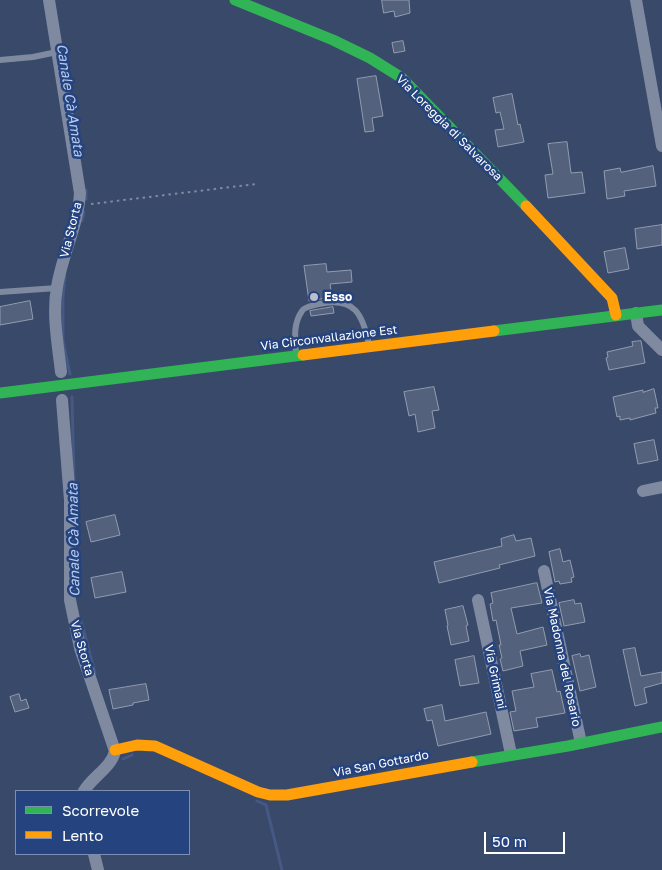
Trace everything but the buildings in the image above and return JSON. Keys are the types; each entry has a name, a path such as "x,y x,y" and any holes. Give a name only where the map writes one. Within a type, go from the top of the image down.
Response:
{"street":[{"name":"Via Storta","path":"49,0 80,193 75,225 56,288 56,333 61,372"},
{"name":"Via Loreggia di Salvarosa","path":"235,0 333,40 370,58 402,78 589,272 612,298 616,315"},
{"path":"636,0 662,146"},
{"name":"Via Circonvallazione Est","path":"0,393 662,310"},
{"path":"636,313 639,327 662,350"},
{"name":"Via Storta","path":"62,400 70,493 70,600 80,648 115,750"},
{"path":"643,491 662,487"},
{"name":"Via Madonna del Rosario","path":"544,571 581,743"},
{"name":"Via Grimani","path":"478,600 511,754"},
{"name":"Via San Gottardo","path":"115,750 137,744 155,746 258,792 281,796 301,794 662,727"},
{"path":"85,790 112,760 115,750"},
{"path":"94,855 98,870"}],"lane":[{"path":"0,60 33,57 56,52"},
{"path":"0,292 56,288"},
{"path":"296,356 294,329 302,311 305,308 326,303 348,304 357,311 365,324 369,347"}],"path":[{"path":"79,202 98,204 256,184"}],"waterway":[{"name":"Canale Cà Amata","path":"86,190 86,199"},
{"name":"Canale Cà Amata","path":"82,221 84,212"},
{"name":"Canale Cà Amata","path":"65,275 63,341 70,374"},
{"name":"Canale Cà Amata","path":"72,397 74,481"},
{"name":"Canale Cà Amata","path":"81,621 95,673"},
{"name":"Canale Cà Amata","path":"123,759 132,755"},
{"name":"Canale Cà Amata","path":"257,801 266,805 282,870"}],"traffic: fast":[{"path":"235,0 333,40 370,58 402,78 526,206"},
{"path":"494,331 662,310"},
{"path":"0,393 303,355"},
{"path":"472,762 568,746 662,727"}],"traffic: slow":[{"path":"526,206 612,298 616,315"},
{"path":"303,355 494,331"},
{"path":"115,750 137,745 155,746 258,792 270,795 287,795 472,762"}],"place":[{"name":"Esso","path":"314,297"}]}
